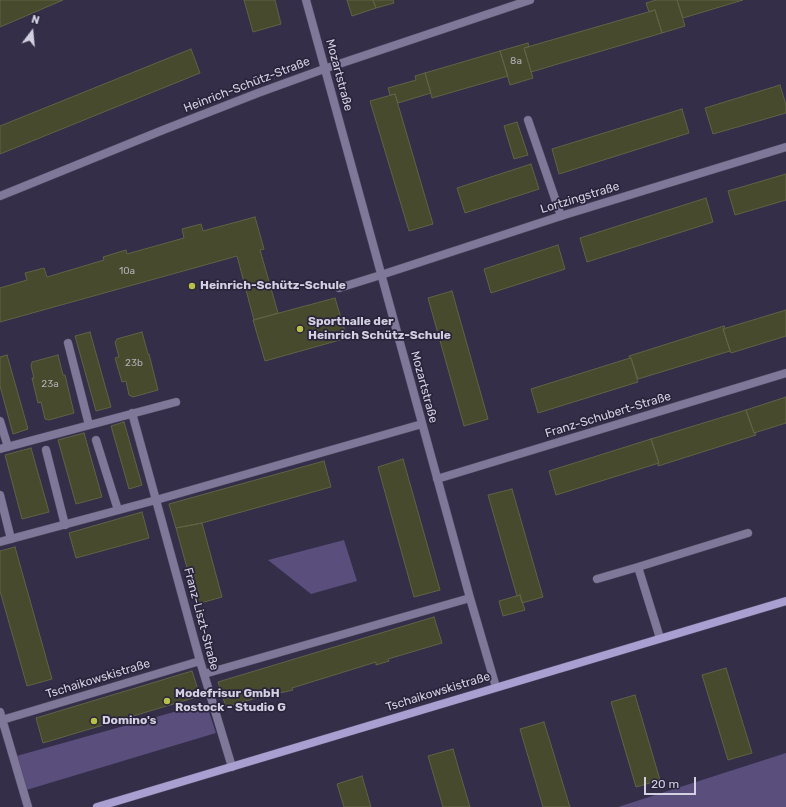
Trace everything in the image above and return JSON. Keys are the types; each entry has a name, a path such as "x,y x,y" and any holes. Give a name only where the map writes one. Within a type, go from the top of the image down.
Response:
{"street":[{"name":"Mozartstraße","path":"306,0 437,479 496,687"},
{"name":"Heinrich-Schütz-Straße","path":"0,196 162,130 324,69 530,0"},
{"path":"528,120 561,216"},
{"name":"Lortzingstraße","path":"339,288 561,216 786,148"},
{"path":"68,343 89,425"},
{"name":"Franz-Schubert-Straße","path":"437,479 786,373"},
{"path":"0,421 4,448 176,402"},
{"name":"Franz-Liszt-Straße","path":"132,413 200,661 232,767"},
{"path":"0,542 156,500 422,424"},
{"path":"96,440 118,510"},
{"path":"46,450 65,525"},
{"path":"0,495 11,539"},
{"path":"597,580 748,534"},
{"path":"638,567 660,638"},
{"path":"204,674 470,598"},
{"name":"Tschaikowskistraße","path":"97,807 786,601"},
{"name":"Tschaikowskistraße","path":"1,716 200,661"},
{"path":"1,716 28,807"}],"shaded area":[{"path":"344,540 357,581 311,594 268,560"},
{"path":"206,703 216,733 23,791 13,757"},
{"path":"786,753 786,807 618,807"}],"building":[{"path":"0,0 63,0 0,27"},
{"path":"244,0 275,0 281,24 253,32"},
{"path":"347,0 373,0 376,8 352,16"},
{"path":"373,0 393,0 394,3 376,8"},
{"path":"656,0 677,0 685,26 662,33 655,10 649,12 646,3"},
{"path":"677,0 743,0 683,18"},
{"path":"655,10 662,33 531,72 524,48"},
{"path":"528,43 529,47 524,48 533,78 510,85 500,51"},
{"path":"191,49 200,73 0,154 0,126"},
{"path":"500,51 508,76 432,98 425,73"},
{"path":"425,73 431,93 398,103 395,94 390,95 388,88 416,80 415,76"},
{"path":"780,85 786,105 786,113 713,134 705,108"},
{"path":"395,94 433,224 409,231 370,101"},
{"path":"682,109 689,133 559,174 552,149"},
{"path":"517,122 528,155 514,159 504,126"},
{"path":"531,164 539,189 465,213 457,188"},
{"path":"786,174 786,200 735,215 728,191"},
{"path":"706,198 713,222 587,262 580,238"},
{"path":"255,217 264,249 260,250 278,313 254,320 237,256 0,322 0,288 27,280 25,273 44,268 47,277 104,260 103,257 126,250 127,254 184,238 182,229 201,224 203,231"},
{"path":"558,245 565,269 491,293 484,269"},
{"path":"452,291 488,419 464,426 428,298"},
{"name":"Sporthalle der Heinrich Schütz-Schule","path":"335,298 347,338 265,361 253,320"},
{"path":"786,310 786,336 731,353 723,329"},
{"path":"724,326 725,329 723,329 730,351 638,379 629,356"},
{"path":"90,332 111,407 96,411 75,336"},
{"path":"142,332 158,390 133,397 129,395 126,381 122,382 115,358 119,357 115,342 117,339"},
{"path":"7,355 28,429 13,434 0,386 0,357"},
{"path":"58,355 63,375 65,375 74,413 49,420 45,419 41,402 38,403 32,378 34,378 31,366 32,362"},
{"path":"631,358 638,382 538,413 531,389"},
{"path":"786,397 786,423 754,433 746,410"},
{"path":"746,410 756,435 658,466 659,463 651,439"},
{"path":"124,422 142,485 129,489 111,426"},
{"path":"84,433 102,497 76,504 58,440"},
{"path":"651,439 659,463 556,495 549,471"},
{"path":"31,448 49,512 22,519 5,455"},
{"path":"403,459 440,590 414,597 378,467"},
{"path":"324,461 331,487 202,523 176,528 169,504"},
{"path":"512,489 543,597 522,603 520,595 517,596 488,495"},
{"path":"142,512 149,538 76,558 69,533"},
{"path":"202,523 222,597 197,604 176,528"},
{"path":"15,547 52,679 27,686 0,591 0,551"},
{"path":"520,595 525,610 503,616 499,601"},
{"path":"434,617 442,643 388,659 389,661 376,665 376,662 292,688 293,690 280,693 280,691 226,707 218,682"},
{"path":"726,668 752,753 728,760 702,675"},
{"path":"192,671 200,696 43,743 36,718"},
{"path":"635,695 660,780 636,787 611,702"},
{"path":"544,722 570,807 543,807 520,729"},
{"path":"453,749 470,807 443,807 428,756"},
{"path":"362,776 371,807 344,807 337,784"}],"place":[{"name":"Heinrich-Schütz-Schule","path":"192,286"},
{"name":"Sporthalle der Heinrich Schütz-Schule","path":"300,329"},
{"name":"Modefrisur GmbH Rostock - Studio G","path":"167,701"},
{"name":"Domino's","path":"94,721"}]}
